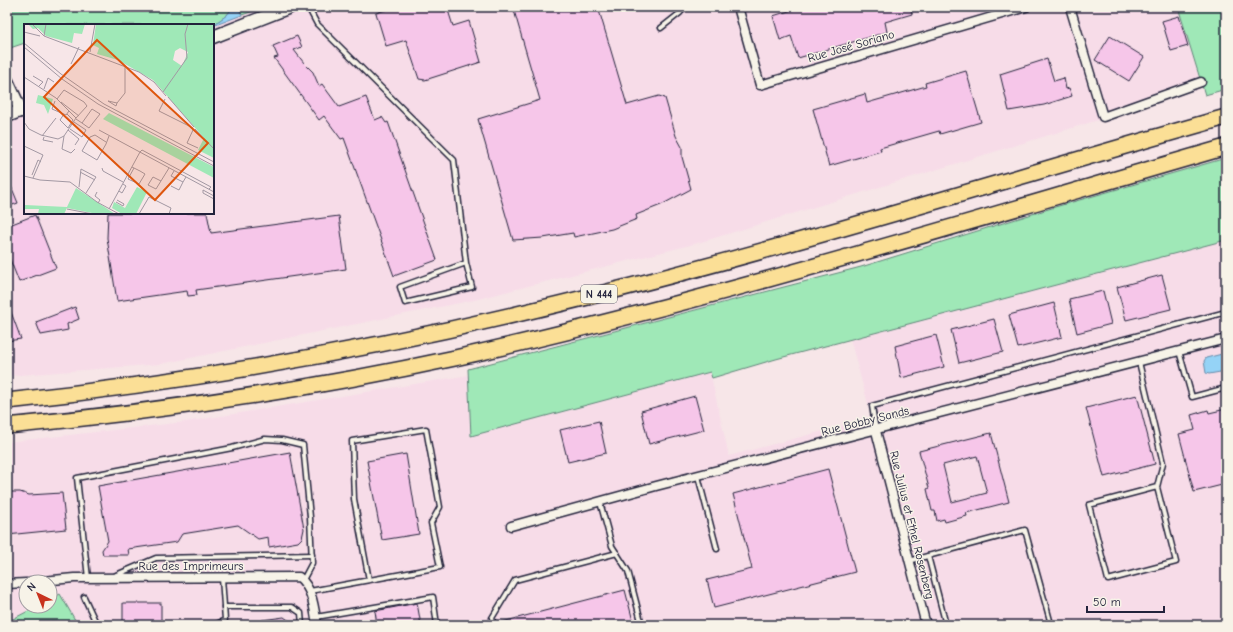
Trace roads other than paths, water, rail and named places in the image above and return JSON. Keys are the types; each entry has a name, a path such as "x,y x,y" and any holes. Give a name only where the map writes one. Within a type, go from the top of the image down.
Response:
{"highway":[{"name":"N 444","path":"7,401 124,387 237,370 394,341 533,311 716,263 1226,117"},
{"name":"N 444","path":"7,426 153,410 264,394 357,378 462,356 738,287 1226,147"}],"street":[{"path":"214,37 290,7"},
{"name":"Rue José Soriano","path":"738,7 760,85 1026,7"},
{"path":"1070,7 1103,117 1201,82"},
{"path":"7,81 23,110 7,116"},
{"name":"Rue Bobby Sands","path":"511,526 1226,339"},
{"name":"Rue Julius et Ethel Rosenberg","path":"876,431 926,625"},
{"name":"Rue des Imprimeurs","path":"58,580 88,578 222,577 291,577 302,580"},
{"path":"302,580 310,591 316,621"},
{"path":"7,584 18,583"}],"lane":[{"path":"308,7 317,24 454,160 466,263 472,287 405,303 400,287 466,263"},
{"path":"661,28 680,13 685,7"},
{"path":"876,431 872,406 1226,312"},
{"path":"1179,352 1192,397 1226,388"},
{"path":"1138,362 1163,463 1157,487 1176,562 1108,580 1089,505 1157,487"},
{"path":"310,591 440,567 431,523 440,507 426,428 352,441 354,499 368,580"},
{"path":"88,578 77,478 232,448 265,438 303,445 312,563 302,580"},
{"path":"698,476 717,549"},
{"path":"600,502 612,546 628,571 642,625"},
{"path":"909,561 1026,530 1050,624 1047,625"},
{"path":"494,625 492,618 515,580 617,553"},
{"path":"109,578 156,558 312,555"},
{"path":"928,556 946,625"},
{"path":"215,625 225,620 222,577"},
{"path":"84,597 97,625"},
{"path":"316,621 432,597 437,625"},
{"path":"224,607 292,607 300,613 302,625"}],"water":[{"path":"233,7 238,7 242,15 214,26 214,24 227,15"},
{"path":"1226,353 1226,371 1209,374 1206,373 1204,361 1206,358"}]}
